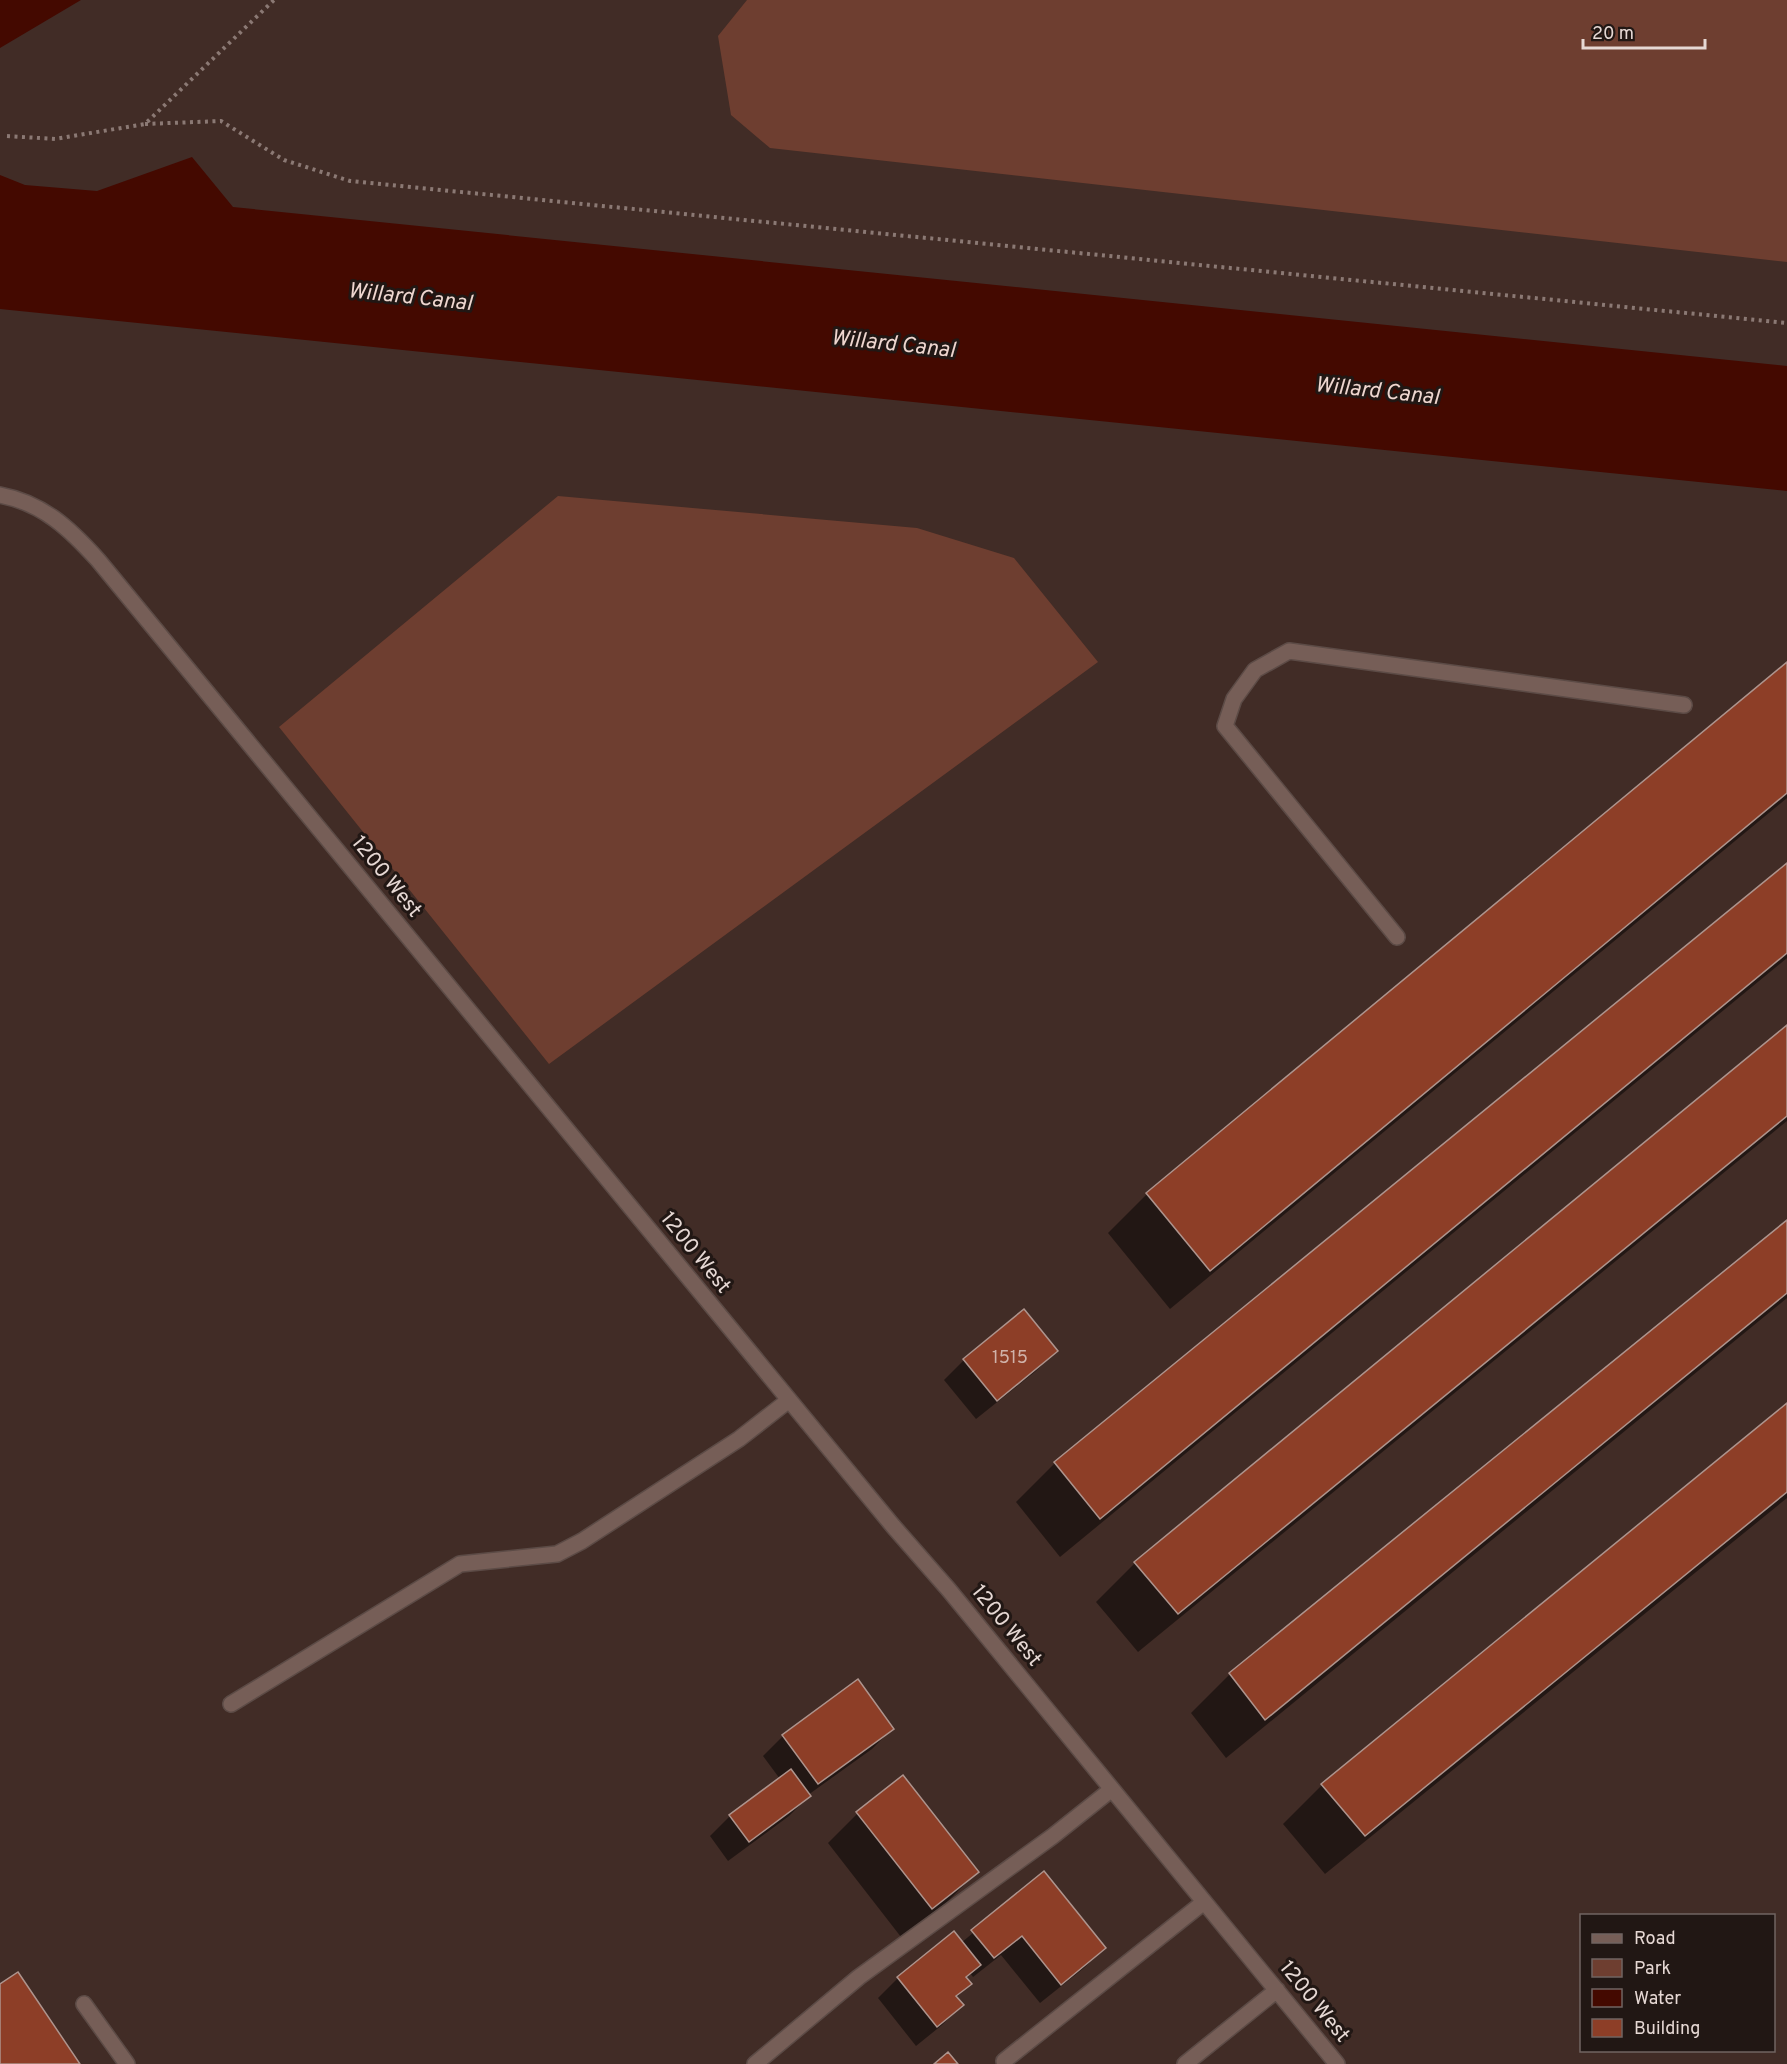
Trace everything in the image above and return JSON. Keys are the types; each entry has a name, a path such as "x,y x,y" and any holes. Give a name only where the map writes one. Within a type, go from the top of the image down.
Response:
{"street":[{"name":"1200 West","path":"0,495 27,503 50,515 72,532 98,560 893,1526 949,1590 1337,2064"},
{"path":"1397,937 1225,726 1234,699 1255,670 1289,651 1684,705"},
{"path":"231,1704 460,1564 557,1554 582,1541 739,1439 789,1400"},
{"path":"755,2064 859,1977 1053,1836 1112,1789"},
{"path":"1004,2061 1204,1902"},
{"path":"1185,2064 1277,1990"},
{"path":"84,2004 127,2064"}],"path":[{"path":"145,124 274,0"},
{"path":"7,136 55,139 145,124 221,121 285,160 350,181 1787,323"}],"green space":[{"path":"747,0 1787,0 1787,262 770,148 731,115 718,36"},
{"path":"558,496 917,528 1014,558 1098,662 549,1064 279,727"}],"water":[{"path":"0,0 81,0 0,48"},
{"name":"Willard Canal","path":"192,157 233,207 1787,366 1787,491 0,309 0,175 25,185 97,191"}],"building":[{"path":"1787,662 1787,793 1210,1271 1146,1193"},
{"path":"1787,863 1787,953 1100,1519 1054,1462"},
{"path":"1787,1025 1787,1116 1178,1614 1134,1562"},
{"path":"1787,1220 1787,1293 1265,1720 1229,1673"},
{"path":"1024,1309 1058,1351 997,1401 963,1359"},
{"path":"1787,1403 1787,1492 1365,1836 1321,1784"},
{"path":"858,1679 894,1729 818,1784 782,1735"},
{"path":"791,1769 811,1796 749,1842 729,1815"},
{"path":"903,1775 979,1872 932,1909 856,1812"},
{"path":"1044,1871 1106,1948 1061,1985 1022,1936 994,1958 971,1930"},
{"path":"954,1931 981,1965 966,1977 972,1984 956,1996 964,2005 937,2027 897,1977"},
{"path":"18,1972 80,2064 0,2064 0,1984"},
{"path":"948,2052 958,2064 934,2064"}]}
